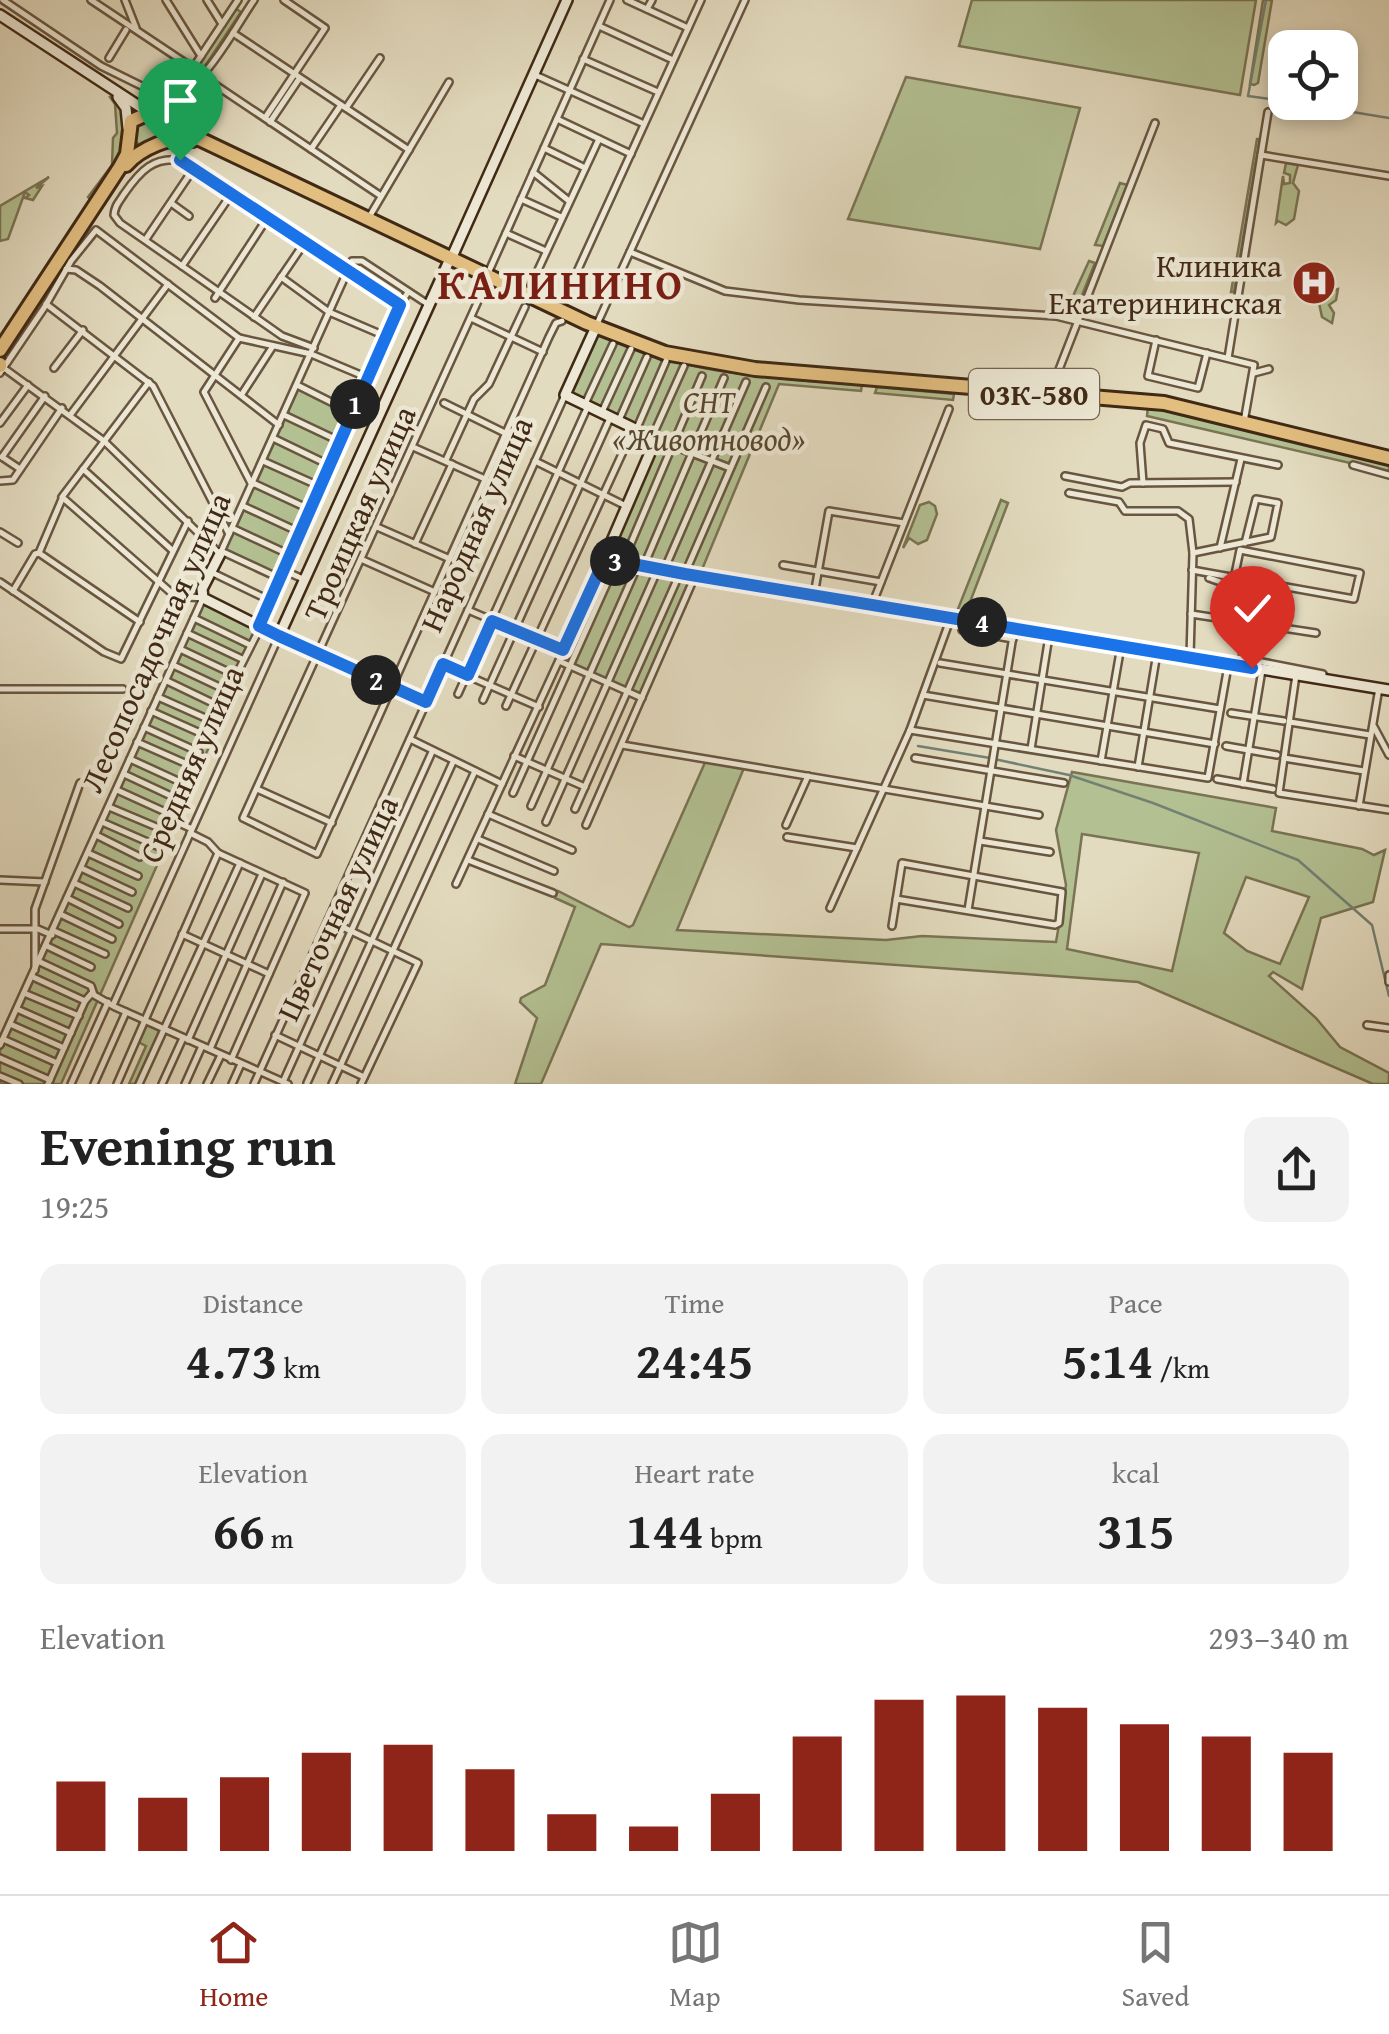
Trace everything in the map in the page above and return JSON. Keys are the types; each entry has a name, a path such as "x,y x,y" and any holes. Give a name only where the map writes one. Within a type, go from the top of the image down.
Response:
{"highway":[{"path":"136,117 156,117 163,134 126,165 1,362 120,167 136,117"},
{"name":"03К-580","path":"156,117 368,221"},
{"path":"129,132 135,145 152,147"},
{"name":"03К-580","path":"152,147 190,138 596,328 690,359 814,374 1164,403 1245,420 1389,459"},
{"name":"03К-580","path":"451,258 596,328 690,361 772,372 1151,404 1245,420 1389,459"}],"street":[{"path":"3,0 92,60 106,62 168,100 202,76 254,0"},
{"path":"91,0 193,68 238,0"},
{"path":"125,0 129,26 98,74 98,82 124,104 129,132"},
{"path":"166,0 201,56"},
{"path":"207,0 222,24"},
{"path":"268,120 325,28 284,0"},
{"name":"Средняя улица","path":"71,1084 191,831 567,0"},
{"name":"Троицкая улица","path":"242,820 414,447 610,0"},
{"path":"627,0 688,28"},
{"path":"647,9 652,0"},
{"path":"565,298 701,0"},
{"name":"Народная улица","path":"254,1084 745,0"},
{"path":"0,15 156,117"},
{"path":"599,26 674,60"},
{"path":"232,32 409,150"},
{"path":"26,33 44,48 45,56 50,53 66,60"},
{"path":"311,149 380,58"},
{"path":"584,59 659,92"},
{"path":"98,82 106,62"},
{"path":"534,74 644,124"},
{"path":"202,76 381,196"},
{"path":"368,221 450,82"},
{"path":"1228,358 1268,112"},
{"path":"557,119 631,154"},
{"path":"1050,392 1155,123"},
{"path":"531,285 599,139"},
{"path":"544,148 585,168"},
{"path":"1261,155 1389,176"},
{"path":"368,378 282,336 216,294 198,276 120,223 114,208 140,170 164,160 184,161 400,305"},
{"path":"146,239 194,168"},
{"path":"533,172 569,202"},
{"path":"182,266 232,193"},
{"path":"521,199 561,217"},
{"path":"171,203 188,216"},
{"path":"216,294 268,217"},
{"path":"279,578 220,552 104,440 1,362 96,230 239,338 313,351"},
{"path":"506,233 546,251"},
{"path":"254,317 306,242"},
{"path":"630,252 725,290 799,300 1045,314 1254,365 1245,420"},
{"name":"Лесопосадочная улица","path":"1,1042 180,650 203,598 202,589 274,438 346,271 355,259 408,292"},
{"path":"66,269 76,270 279,424"},
{"path":"281,277 328,312 385,336"},
{"path":"71,414 168,284"},
{"path":"173,665 228,691 400,305 408,292 430,305"},
{"path":"46,304 149,382 230,531 289,555"},
{"path":"415,544 466,415 474,399 489,384 524,306"},
{"path":"470,318 543,352"},
{"path":"242,820 317,854 556,323 562,321"},
{"path":"54,368 82,330"},
{"path":"239,338 204,392 253,484 309,509"},
{"path":"1156,340 1148,376 1198,388 1207,353"},
{"path":"458,694 613,344"},
{"path":"241,394 273,346"},
{"path":"611,416 631,350"},
{"path":"482,700 611,416 647,357"},
{"path":"506,706 666,361"},
{"path":"1242,362 1250,367 1252,375"},
{"path":"456,884 606,556 684,366"},
{"path":"1252,375 1257,370 1269,369"},
{"path":"513,793 702,376"},
{"path":"531,806 724,378"},
{"path":"13,591 39,553 62,498 149,382"},
{"path":"546,822 746,382"},
{"path":"0,422 28,385"},
{"path":"297,385 351,412"},
{"path":"586,825 642,698 686,574 766,387"},
{"path":"565,395 730,468"},
{"path":"20,469 1,456 45,396"},
{"path":"444,402 507,434"},
{"path":"0,481 14,480 62,408"},
{"path":"872,605 950,410"},
{"path":"284,415 339,441"},
{"path":"1142,483 1140,443 1146,424 1163,429 1169,444 1278,465"},
{"path":"274,438 329,465"},
{"path":"414,447 485,479"},
{"path":"1220,548 1241,459"},
{"path":"263,461 318,486"},
{"path":"535,461 628,506"},
{"path":"1353,464 1389,475"},
{"path":"82,469 172,550"},
{"path":"1065,476 1122,487"},
{"path":"1119,502 1126,483 1236,482"},
{"path":"1069,493 1119,502 1126,511 1178,511 1189,520 1193,552 1190,656"},
{"path":"62,498 179,598 203,598 426,702"},
{"path":"1193,552 1220,548 1244,543 1272,537 1278,503 1256,499 1244,543"},
{"path":"243,506 299,532"},
{"path":"814,595 829,511 904,523"},
{"path":"0,582 117,660 124,657 188,521"},
{"path":"378,527 450,559"},
{"path":"0,532 18,542"},
{"path":"1192,571 1233,582 1354,599 1359,570 1240,550 1233,582"},
{"path":"39,553 140,622"},
{"path":"606,556 620,562 1014,631 1228,664"},
{"path":"362,560 435,592"},
{"path":"784,565 882,582"},
{"path":"283,570 304,580"},
{"path":"210,572 270,601"},
{"path":"686,574 956,619"},
{"path":"574,810 627,691 686,574"},
{"path":"1241,662 1252,594"},
{"path":"468,610 563,650"},
{"path":"1191,614 1316,633"},
{"path":"194,618 250,645"},
{"path":"830,908 956,619"},
{"path":"968,910 1014,631"},
{"path":"187,634 242,659"},
{"path":"1049,634 1228,664 1241,662 1324,674"},
{"path":"1030,749 1049,634"},
{"path":"1102,761 1121,646"},
{"path":"180,650 235,676"},
{"path":"1138,767 1157,653"},
{"path":"559,661 642,698"},
{"path":"1241,662 1262,670 1384,689 1372,725 1358,806"},
{"path":"940,663 1220,708"},
{"path":"443,664 539,707"},
{"path":"910,730 1208,778 1228,664"},
{"path":"1243,784 1262,670"},
{"path":"1276,791 1296,675"},
{"path":"166,681 219,706"},
{"path":"0,690 123,689"},
{"path":"923,695 1215,744"},
{"path":"158,697 212,722"},
{"path":"151,711 207,736"},
{"path":"1231,713 1370,734"},
{"path":"1372,725 1389,755"},
{"path":"144,726 199,752"},
{"path":"410,739 502,784"},
{"path":"138,742 187,764"},
{"path":"622,746 1039,815"},
{"path":"1226,746 1364,770"},
{"name":"Цветочная улица","path":"282,1082 432,752"},
{"path":"514,756 585,786"},
{"path":"915,758 1064,783"},
{"path":"130,759 178,781"},
{"path":"307,1083 453,762"},
{"path":"332,1084 475,772"},
{"path":"124,774 169,794"},
{"path":"786,825 808,776"},
{"path":"1217,780 1389,810"},
{"path":"80,783 36,909 34,975 86,1001"},
{"path":"257,789 332,822"},
{"path":"116,790 171,817 218,853 305,892 231,1060"},
{"path":"109,807 166,831"},
{"path":"488,814 572,850"},
{"path":"102,822 159,847 171,817"},
{"path":"242,820 283,840"},
{"path":"96,835 140,857"},
{"path":"787,837 857,848"},
{"path":"478,839 554,871"},
{"path":"980,841 1050,852"},
{"path":"88,852 138,876"},
{"path":"117,1084 218,853"},
{"path":"468,860 553,894"},
{"path":"139,1084 240,863"},
{"path":"892,926 896,898 902,863 1062,891 1059,923 1055,926 896,898"},
{"path":"80,868 132,892"},
{"path":"162,1084 262,873"},
{"path":"0,880 45,882"},
{"path":"210,1050 283,882"},
{"path":"74,883 128,908"},
{"path":"67,898 120,924"},
{"path":"60,914 112,939"},
{"path":"275,1035 363,1080 418,963 328,920"},
{"path":"0,928 34,928 105,954"},
{"path":"182,934 269,974"},
{"path":"47,946 91,967"},
{"path":"40,962 126,1012 282,1082"},
{"path":"0,1058 49,1082 92,989"},
{"path":"24,992 79,1016"},
{"path":"16,1009 71,1033"},
{"path":"94,1084 126,1012"},
{"path":"10,1024 64,1048"},
{"path":"1368,1025 1389,1028"},
{"path":"1,1042 58,1064"},
{"path":"184,1084 202,1046"},
{"path":"208,1084 221,1055"},
{"path":"232,1084 241,1064"},
{"path":"0,1076 19,1084"}],"green space":[{"path":"972,0 1256,0 1240,95 959,46"},
{"path":"1263,0 1272,0 1258,83 1254,85 1250,84"},
{"path":"235,8 241,12 199,75 193,71"},
{"path":"906,77 1080,108 1040,249 848,219"},
{"path":"112,96 124,107 125,154 93,201 88,197 112,165 113,138 117,133"},
{"path":"146,118 156,122 160,132 156,142 146,146 136,142 132,132 136,122"},
{"path":"1257,139 1260,139 1231,292"},
{"path":"1286,163 1298,165 1293,183 1299,191 1294,219 1286,225 1276,223 1283,176 1284,184 1290,183 1290,175 1284,173"},
{"path":"49,177 36,188 42,186 33,200 25,198 29,195 25,192 8,239 0,241 0,206"},
{"path":"1120,183 1128,185 1103,246 1095,245"},
{"path":"1089,261 1095,263 1074,315 1047,312 1072,313 1065,310 1068,296 1073,296"},
{"path":"1338,289 1336,300 1329,305 1334,313 1332,323 1322,317 1319,303 1325,293"},
{"name":"СНТ «Животновод»","path":"595,329 623,344 689,365 862,385 861,391 779,384 703,567 642,697 559,661 662,438 565,395"},
{"path":"877,387 954,394 953,400 875,393"},
{"path":"298,388 353,414 280,580 223,554"},
{"path":"1148,406 1389,462 1389,472 1147,416"},
{"path":"1001,500 1008,503 965,615 957,618 956,614"},
{"path":"929,502 937,514 927,540 918,544 909,538 903,548 920,505"},
{"path":"205,598 262,626 61,1084 0,1084 0,1049"},
{"path":"707,758 746,763 677,930 886,940 922,936 1056,942 1066,885 1056,830 1072,772 1276,808 1272,831 1362,849 1374,855 1385,850 1373,902 1321,918 1302,989 1273,972 1269,976 1316,1018 1340,1047 1389,1073 1389,1084 1373,1084 1138,982 601,944 541,1084 515,1084 537,1018 520,1002 521,998 545,985 575,907 555,898 558,891 629,927","holes":["1082,834 1199,853 1172,971 1067,949","1246,877 1309,897 1280,964 1247,951 1224,933"]},
{"path":"146,1024 162,1032 138,1084 129,1084 146,1046 138,1042"}],"waterway":[{"path":"1266,0 1248,96 1268,99"},
{"path":"1358,113 1389,118"},
{"path":"918,746 990,758"},
{"path":"994,759 1069,775 1298,860 1372,925 1389,996"}],"place":[{"name":"Клиника Екатерининская","path":"1314,283"}],"district":[{"name":"КАЛИНИНО","path":"561,283"}],"route":[{"path":"180,160 400,305 259,626 279,636 426,702 443,664 468,675 492,621 563,650 606,556 685,574 1252,668"}]}
